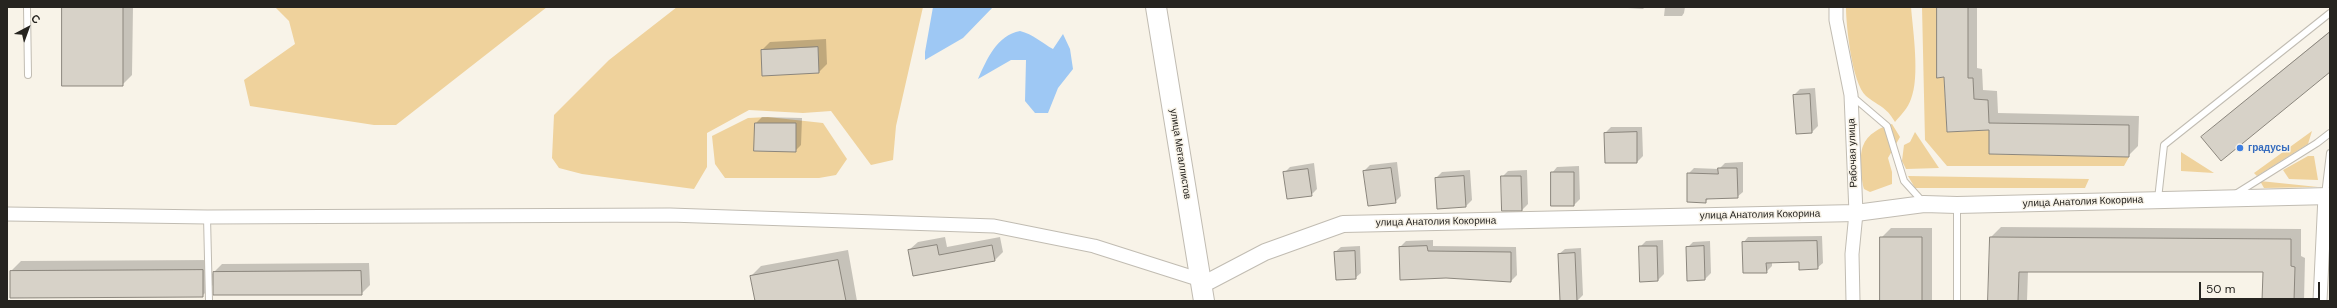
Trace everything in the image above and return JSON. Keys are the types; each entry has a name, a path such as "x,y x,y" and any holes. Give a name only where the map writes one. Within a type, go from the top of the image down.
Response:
{"main road":[{"name":"улица Металлистов","path":"1156,7 1202,288"}],"street":[{"name":"Рабочая улица","path":"1836,7 1836,20 1851,95 1856,213 1852,254 1853,301"},
{"name":"улица Анатолия Кокорина","path":"1202,288 1265,252 1343,224 1856,213 1924,204 1957,206 2229,197 2327,196"},
{"path":"2320,301 2327,196"},
{"path":"7,214 207,217 670,216 994,226 1094,246 1202,288"}],"lane":[{"path":"27,7 28,75"},
{"path":"2158,199 2164,145 2330,13"},
{"path":"1851,95 1887,126 1904,181 1924,204"},
{"path":"2229,197 2317,143 2330,133"},
{"path":"2327,196 2330,153"},
{"path":"1957,206 1957,301"},
{"path":"207,217 209,301"}],"shaded area":[{"path":"275,7 547,7 396,125 374,125 250,106 244,80 295,44 289,21"},
{"path":"677,7 923,7 896,126 893,160 871,165 831,111 803,113 749,110 707,133 707,167 694,189 582,174 559,168 552,158 554,115 609,60"},
{"path":"1846,7 1911,7 1915,54 1914,90 1908,105 1895,122 1882,107 1866,96 1861,89 1851,54"},
{"path":"1922,7 1937,7 1937,77 1944,77 1947,132 1989,130 1989,154 2129,157 2124,166 1947,166 1925,140"},
{"path":"768,117 823,123 847,159 836,175 819,178 725,178 715,164 712,136 748,118"},
{"path":"1892,124 1900,137 1888,158 1892,172 1892,184 1870,192 1864,189 1862,179 1861,161 1863,146 1871,135 1883,127"},
{"path":"2312,131 2308,144 2257,176 2254,173"},
{"path":"1915,132 1939,168 1906,169 1902,161 1904,145 1910,142"},
{"path":"2181,152 2214,173 2181,171"},
{"path":"2308,156 2314,156 2318,180 2289,179 2283,170"},
{"path":"1908,176 2089,179 2085,188 1915,188"},
{"path":"2260,181 2318,187 2264,188"}],"water":[{"path":"933,7 993,7 963,38 925,60"},
{"path":"1020,31 1033,36 1053,49 1063,34 1070,49 1073,69 1058,88 1048,113 1035,113 1025,101 1026,60 1011,60 978,79 989,56 999,43 1012,33"}],"building":[{"path":"62,7 123,7 123,86 62,86"},
{"path":"1937,7 1968,7 1968,78 1973,78 1974,99 1988,100 1989,123 2129,125 2129,157 1989,154 1989,130 1947,132 1944,77 1937,78"},
{"path":"2330,32 2330,72 2221,161 2201,137"},
{"path":"818,47 819,73 762,76 761,50"},
{"path":"1810,94 1812,133 1796,134 1793,95"},
{"path":"755,123 796,123 796,152 754,151"},
{"path":"1637,132 1637,163 1605,163 1604,133"},
{"path":"1391,168 1396,203 1368,206 1363,171"},
{"path":"1718,168 1737,168 1738,198 1706,199 1706,203 1687,202 1687,173 1718,174"},
{"path":"1308,169 1312,196 1287,199 1283,172"},
{"path":"1551,172 1574,172 1574,206 1551,206"},
{"path":"1464,176 1466,207 1437,209 1435,178"},
{"path":"1501,176 1521,176 1522,211 1502,211"},
{"path":"1880,237 1922,237 1922,301 1880,301"},
{"path":"1990,237 2291,239 2291,266 2295,267 2294,301 2262,301 2263,272 2019,272 2018,301 1988,301"},
{"path":"1817,241 1818,269 1799,270 1799,262 1766,263 1767,273 1743,273 1742,242"},
{"path":"937,245 939,255 992,245 995,261 913,276 908,250"},
{"path":"1427,246 1428,251 1511,252 1511,282 1446,278 1400,280 1399,247"},
{"path":"1639,246 1657,246 1658,281 1640,282"},
{"path":"1704,246 1705,280 1687,281 1686,247"},
{"path":"1355,251 1356,279 1336,280 1334,252"},
{"path":"1575,253 1577,301 1560,301 1558,254"},
{"path":"838,260 846,301 755,301 750,276"},
{"path":"203,270 203,297 10,298 10,271"},
{"path":"361,271 362,295 213,295 213,272"}],"place":[{"name":"градусы","path":"2240,148"}]}
